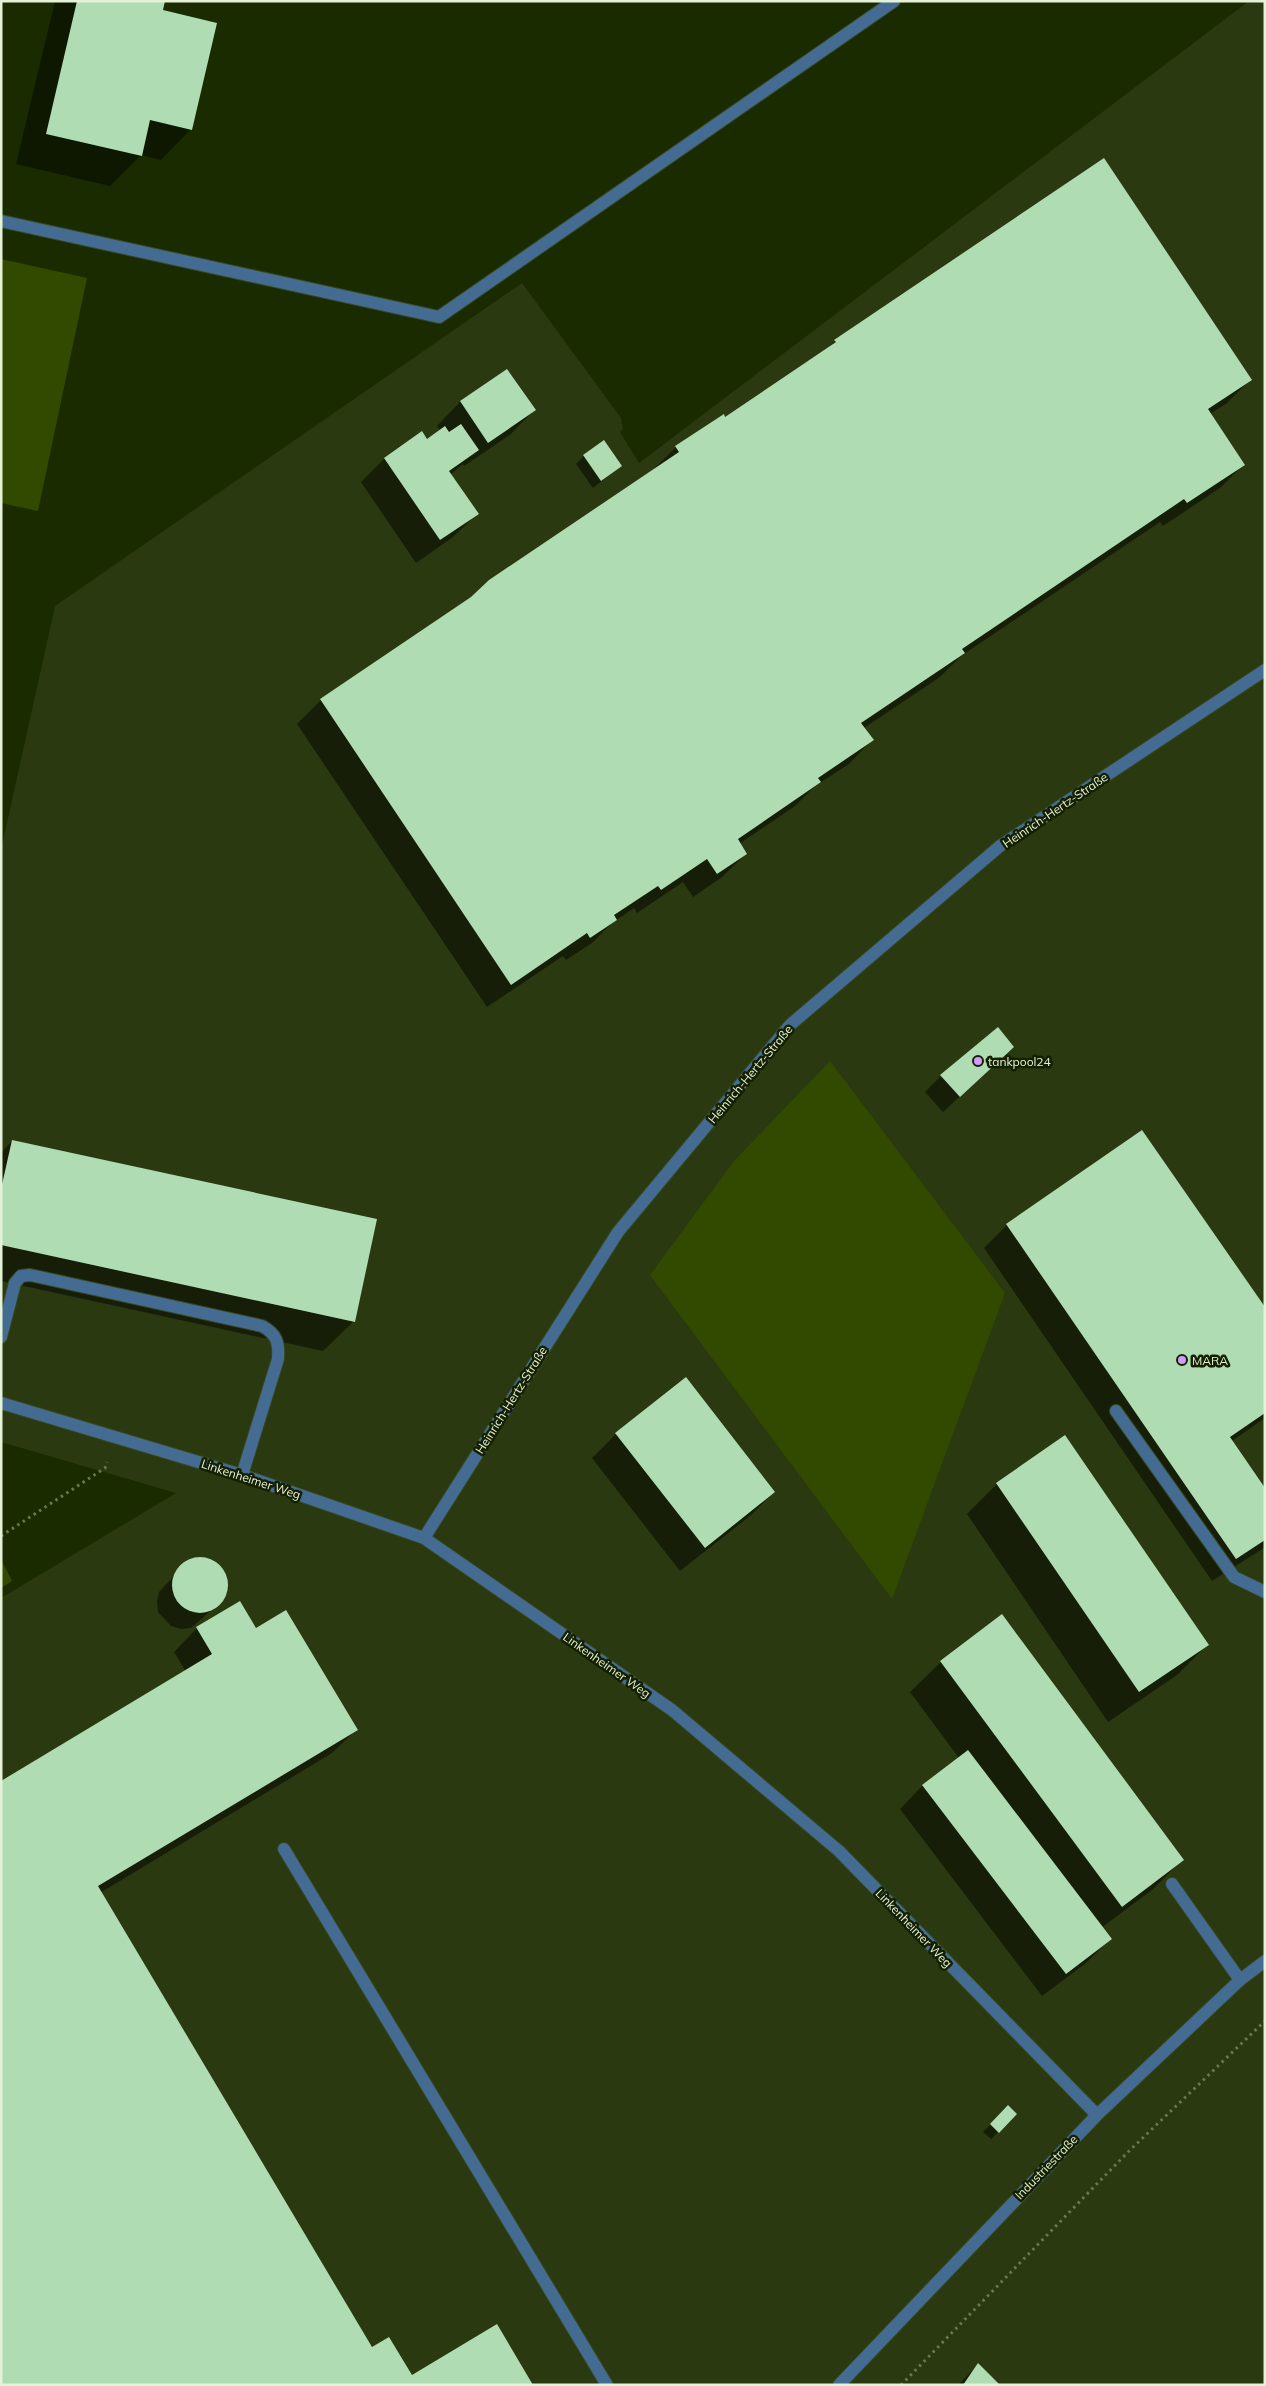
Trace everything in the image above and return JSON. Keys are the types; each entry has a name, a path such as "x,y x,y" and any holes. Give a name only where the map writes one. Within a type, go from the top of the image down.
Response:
{"street":[{"path":"1,221 439,317 894,1"},
{"name":"Heinrich-Hertz-Straße","path":"424,1538 618,1232 790,1025 1000,846 1265,670"},
{"path":"1,1337 15,1283 21,1276 30,1275 262,1326 272,1331 278,1341 278,1359 242,1475"},
{"name":"Linkenheimer Weg","path":"1,1403 119,1436 242,1475 424,1538 672,1710 839,1851 1097,2115"},
{"path":"1116,1411 1234,1577 1265,1592"},
{"path":"284,1849 607,2385"},
{"path":"1172,1884 1240,1980"},
{"name":"Industriestraße","path":"839,2385 1097,2115 1240,1980 1265,1961"}],"path":[{"path":"1,1536 105,1468 119,1436"},
{"path":"901,2385 1128,2152 1265,2021"}],"shaded area":[{"path":"1249,1 1265,1 1265,2385 1,2385 1,1598 176,1493 1,1442 1,850 55,606 522,283 621,418 623,429 620,432 639,463"},
{"path":"1,259 87,278 38,511 1,503"},
{"path":"830,1061 1005,1293 892,1599 650,1275 734,1161"},
{"path":"1,1559 12,1581 1,1588"}],"building":[{"path":"77,1 165,1 163,10 217,23 192,130 150,120 142,156 46,134"},
{"path":"1104,158 1252,380 1208,409 1245,465 1187,503 1184,499 962,649 965,653 861,723 874,740 818,778 821,782 738,839 747,854 717,874 707,859 661,890 658,886 614,915 617,920 590,938 587,933 511,985 320,699 471,597 489,580 679,452 675,446 724,414 725,417 836,342 834,340"},
{"path":"507,369 536,410 488,443 460,401"},
{"path":"461,424 479,450 449,471 479,514 440,540 384,458 422,431 427,439 445,426 449,432"},
{"path":"604,440 622,466 601,481 583,455"},
{"name":"tankpool24","path":"998,1027 1014,1047 960,1097 940,1075"},
{"name":"MARA","path":"1142,1130 1265,1307 1265,1413 1230,1437 1265,1488 1265,1540 1236,1559 1006,1224"},
{"path":"12,1140 377,1219 355,1322 1,1245 1,1189"},
{"path":"686,1377 775,1492 705,1548 615,1433"},
{"path":"1065,1435 1209,1645 1139,1692 996,1483"},
{"path":"195,1557 205,1557 220,1565 226,1574 228,1585 226,1596 220,1605 205,1613 195,1613 184,1608 177,1601 172,1590 172,1580 177,1569 184,1562"},
{"path":"240,1601 256,1628 286,1610 358,1730 98,1886 372,2347 389,2337 412,2375 497,2324 533,2385 1,2385 1,1781 212,1654 196,1627"},
{"path":"1002,1614 1184,1860 1122,1907 940,1661"},
{"path":"968,1750 1112,1939 1066,1974 922,1785"},
{"path":"1008,2105 1017,2114 999,2133 990,2124"},
{"path":"978,2363 1000,2385 963,2385"}],"place":[{"name":"tankpool24","path":"978,1061"},
{"name":"MARA","path":"1182,1360"}]}
